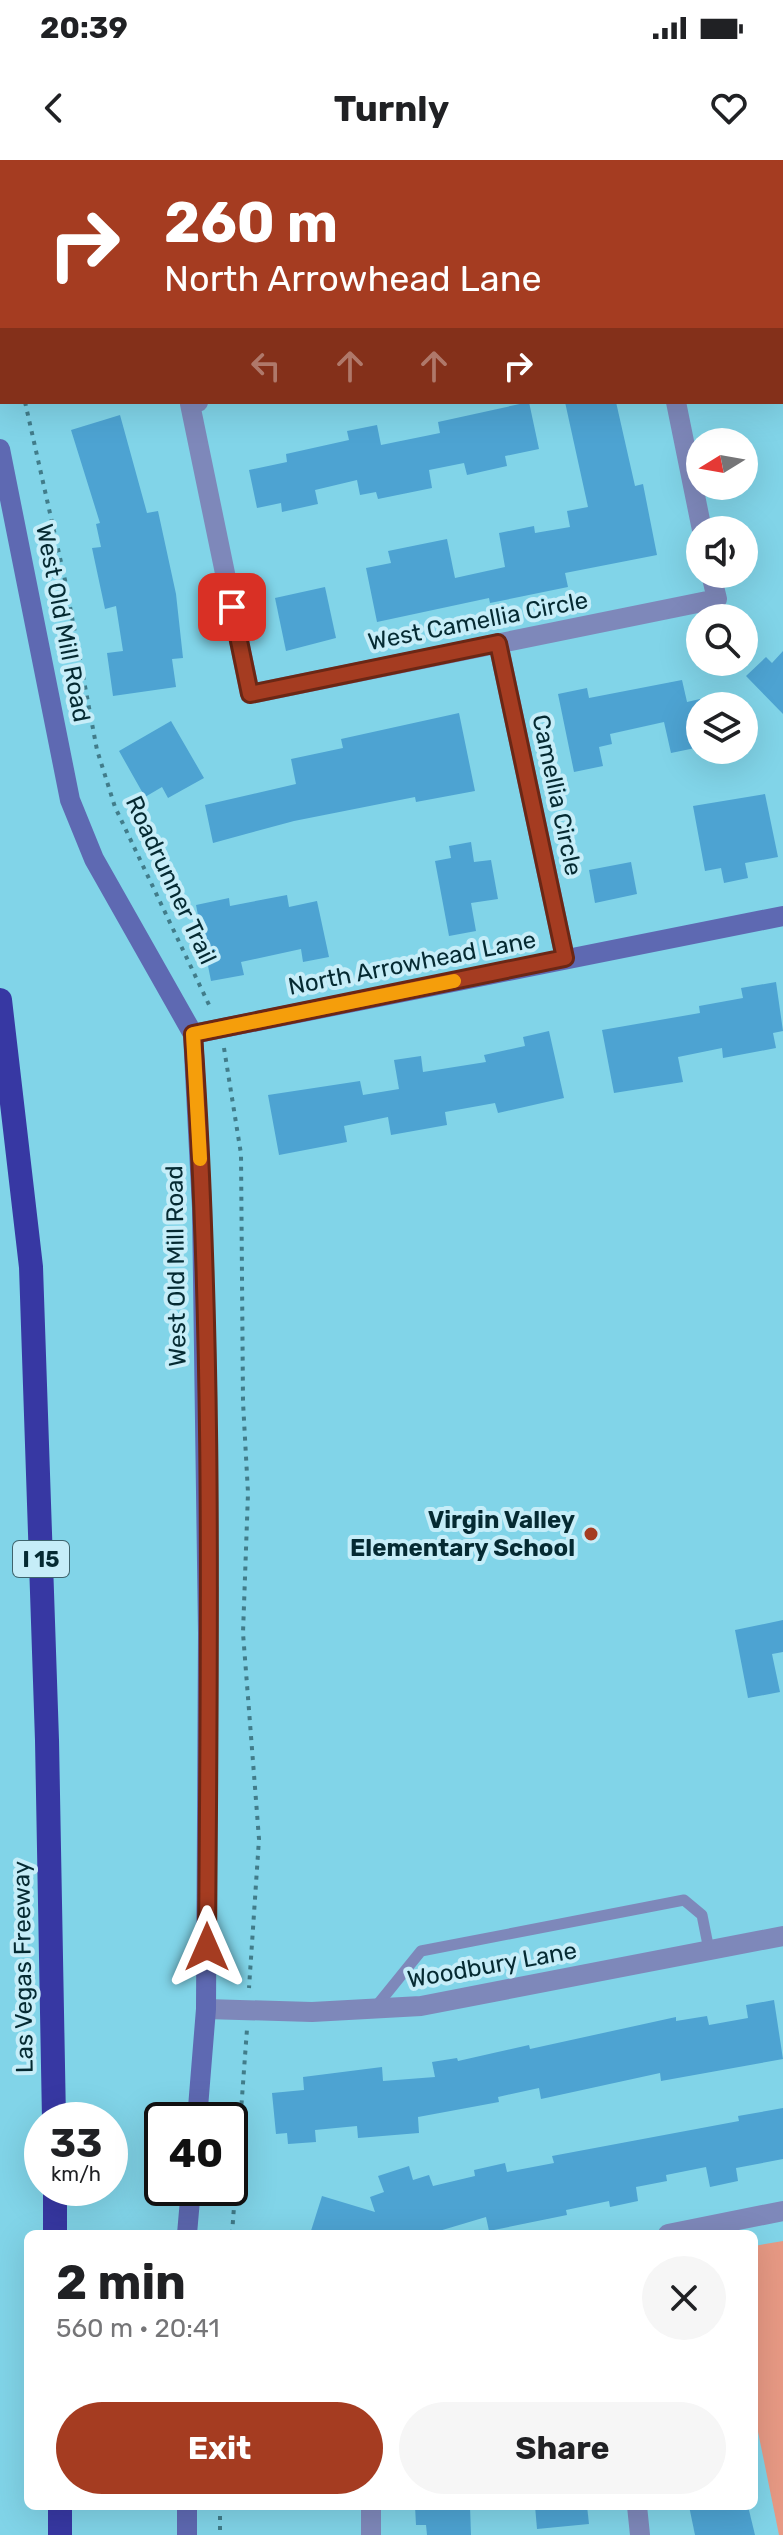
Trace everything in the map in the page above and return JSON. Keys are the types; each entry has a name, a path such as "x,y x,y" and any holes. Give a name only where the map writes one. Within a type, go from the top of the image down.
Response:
{"highway":[{"name":"Las Vegas Freeway","path":"0,1000 31,1267 47,1740 54,2102"},
{"path":"55,2206 55,2230"},
{"path":"60,2510 60,2535"}],"street":[{"name":"West Camellia Circle","path":"194,404 250,694 717,599 714,588"},
{"path":"676,404 699,516"},
{"name":"West Old Mill Road","path":"0,449 8,476 70,800 94,859 193,1034 199,1117 206,1426 206,2009 198,2102"},
{"name":"Camellia Circle","path":"498,643 565,958"},
{"name":"North Arrowhead Lane","path":"193,1034 783,916"},
{"name":"Woodbury Lane","path":"206,2009 312,2012 421,2006 783,1936"},
{"path":"187,2230 189,2206"},
{"path":"688,2230 783,2211"},
{"path":"187,2510 187,2535"},
{"path":"371,2510 371,2535"},
{"path":"637,2510 640,2535"}],"lane":[{"path":"374,2009 421,1951 684,1900 702,1915 709,1950"}],"path":[{"name":"Roadrunner Trail","path":"25,404 106,779 134,854 206,997"},
{"path":"228,1060 241,1154 243,1402 248,1493 243,1633 259,1839 250,1977"},
{"path":"232,2230 246,2041"},
{"path":"220,2510 220,2535"}],"shaded area":[{"path":"783,2241 783,2535 779,2535 758,2432 758,2245"}],"building":[{"path":"529,404 539,449 505,456 507,466 467,475 464,463 429,470 432,488 378,499 376,492 360,495 357,480 315,490 318,504 282,512 281,503 257,508 249,470 287,462 286,454 349,440 347,431 377,425 381,445 440,433 438,422"},
{"path":"565,404 616,404 635,486 643,484 657,555 565,573 568,587 490,603 489,598 377,622 366,568 391,563 388,551 447,539 455,578 505,567 499,533 534,526 535,533 570,527 567,511 588,507"},
{"path":"120,415 147,513 158,511 176,594 183,658 172,659 176,687 113,696 107,653 123,651 116,606 105,609 92,548 101,547 96,524 100,523 71,430"},
{"path":"325,587 336,638 286,651 275,598"},
{"path":"783,651 783,714 746,676 758,676 758,665 766,657 772,663"},
{"path":"682,680 686,698 686,750 671,753 664,722 610,734 612,744 599,747 603,766 574,772 558,694 587,688 589,698"},
{"path":"459,713 475,791 416,802 415,797 294,821 213,843 205,805 296,784 291,759 343,748 341,739"},
{"path":"171,721 204,778 168,798 162,787 145,797 119,751"},
{"path":"765,794 778,857 745,863 748,878 724,883 721,868 705,871 693,806"},
{"path":"471,842 474,862 491,860 498,899 471,903 476,931 449,936 435,861 451,858 449,846"},
{"path":"631,862 637,894 595,903 589,870"},
{"path":"287,895 289,907 317,901 329,957 303,962 301,949 241,962 244,975 211,981 196,905 229,898 230,906"},
{"path":"776,982 783,1031 773,1033 776,1048 723,1058 722,1048 678,1057 683,1082 614,1093 602,1030 700,1013 699,1006 743,998 741,988"},
{"path":"549,1031 564,1098 498,1113 495,1103 445,1112 447,1125 391,1135 388,1117 344,1126 347,1142 279,1155 268,1095 360,1081 363,1095 399,1089 394,1060 421,1056 423,1072 486,1062 484,1055 525,1046 523,1037"},
{"path":"783,1620 783,1652 772,1654 780,1692 748,1698 735,1630"},
{"path":"774,2000 783,2059 661,2081 660,2073 541,2099 539,2088 498,2097 499,2102 418,2117 419,2133 358,2138 357,2126 315,2130 316,2142 288,2144 287,2133 276,2134 272,2093 304,2090 303,2077 382,2067 383,2081 435,2077 432,2062 457,2058 458,2061 529,2045 530,2049 676,2017 676,2021 707,2016 709,2025 748,2018 746,2005"},
{"path":"783,2108 783,2159 736,2168 738,2181 710,2187 706,2167 666,2175 667,2181 636,2187 638,2201 610,2207 609,2201 566,2210 567,2215 494,2230 489,2230 486,2217 442,2230 311,2230 322,2196 375,2212 370,2197 384,2192 378,2176 409,2166 413,2180 429,2175 433,2186 475,2176 474,2170 505,2163 507,2172 554,2163 552,2156 739,2121 738,2116"},
{"path":"415,2510 470,2510 471,2535 427,2535 426,2525 416,2525"},
{"path":"535,2510 587,2510 589,2524 537,2529"},
{"path":"690,2510 749,2510 755,2535 695,2535"}],"slow traffic":[{"path":"200,1159 193,1034 454,981"}],"place":[{"name":"Virgin Valley Elementary School","path":"591,1534"}],"route":[{"path":"207,1947 206,1426 202,1208 193,1034 565,958 498,643 250,694 232,607"}]}
